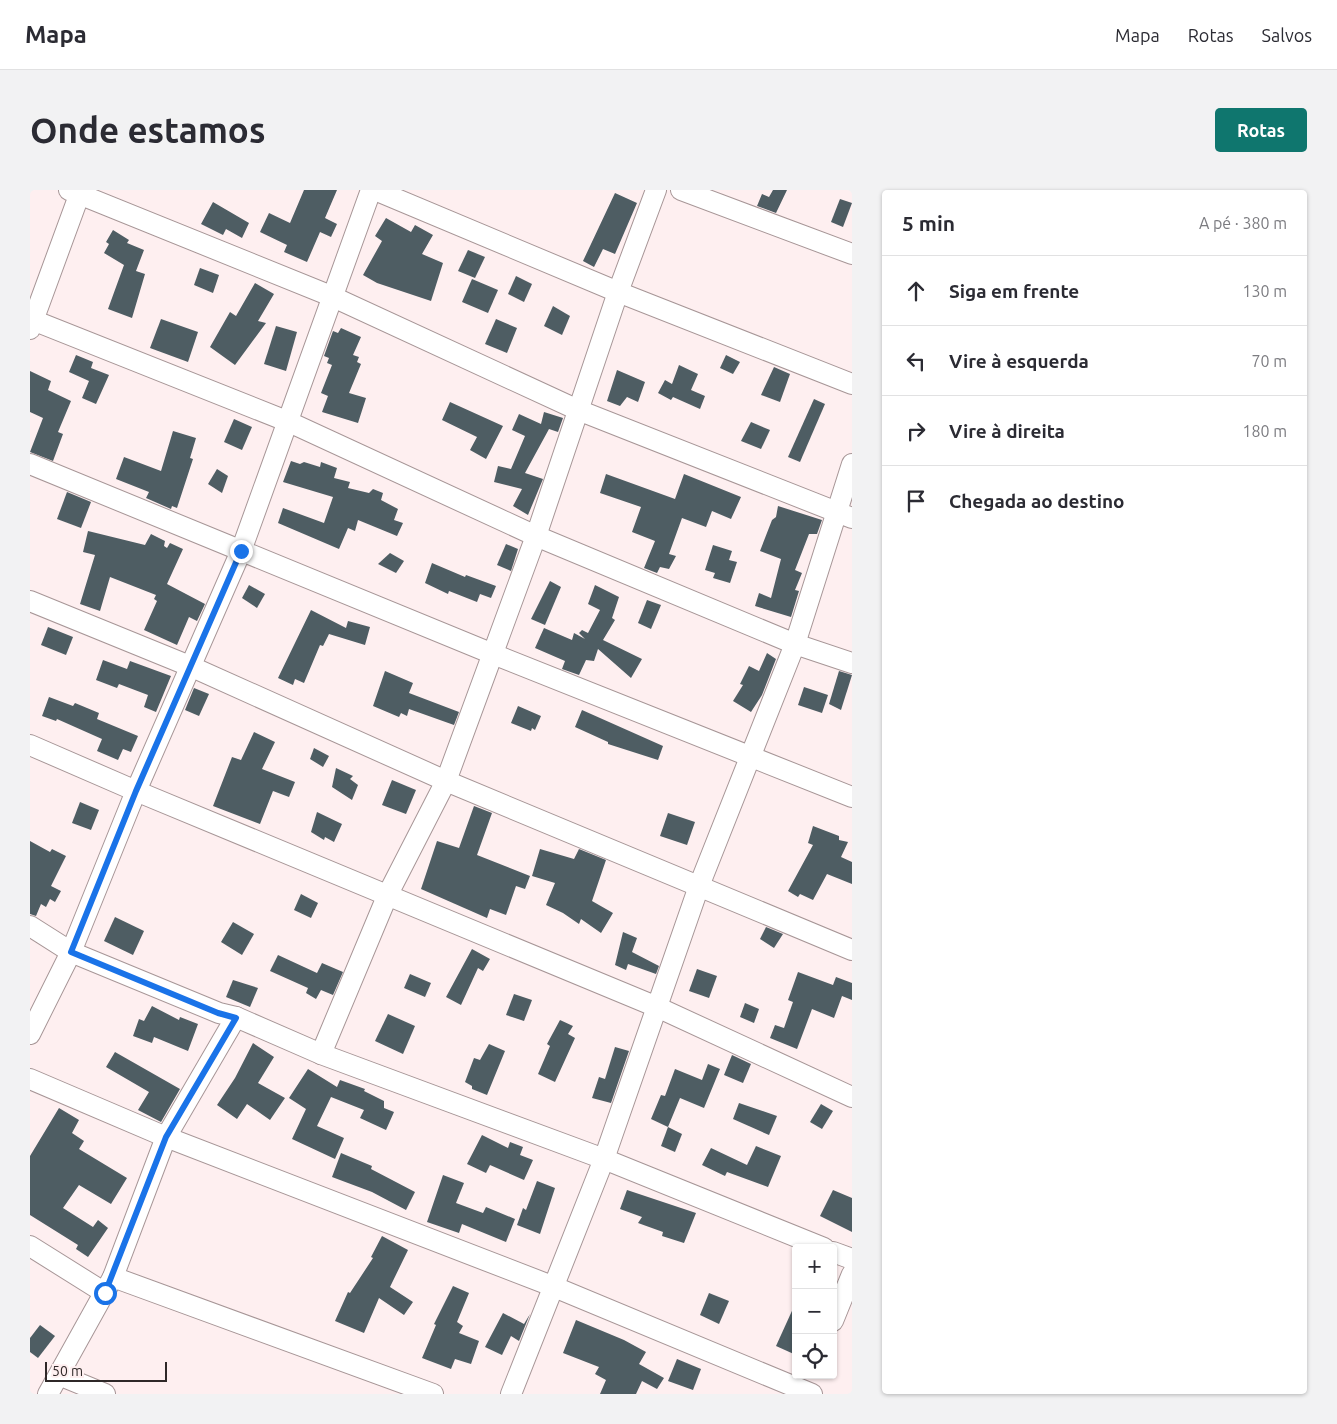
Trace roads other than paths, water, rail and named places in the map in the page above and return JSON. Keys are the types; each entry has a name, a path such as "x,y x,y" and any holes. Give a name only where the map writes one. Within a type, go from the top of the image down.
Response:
{"street":[{"path":"30,1034 71,952 136,791 192,667 241,551 289,422 331,296 370,190"},
{"path":"375,190 618,292 852,384"},
{"path":"321,1054 388,894 446,781 536,536 618,292 656,190"},
{"path":"680,190 852,254"},
{"path":"844,516 578,410 331,296 77,191 31,323 289,422 536,536 795,644 852,663"},
{"path":"30,464 493,654 750,758 852,797"},
{"path":"511,1394 552,1286 604,1159 700,886 844,516 852,464"},
{"path":"30,601 192,667 446,781 852,950"},
{"path":"30,745 136,791 657,1007 852,1097"},
{"path":"30,926 71,952 218,1013 236,1018 321,1054 604,1159 814,1244"},
{"path":"48,1394 109,1285 166,1137 236,1018"},
{"path":"30,1079 166,1137 552,1286 808,1389"},
{"path":"30,1246 109,1285 433,1394"},
{"path":"837,1253 852,1259"},
{"path":"837,1311 852,1274"},
{"path":"59,1375 105,1394"}]}
